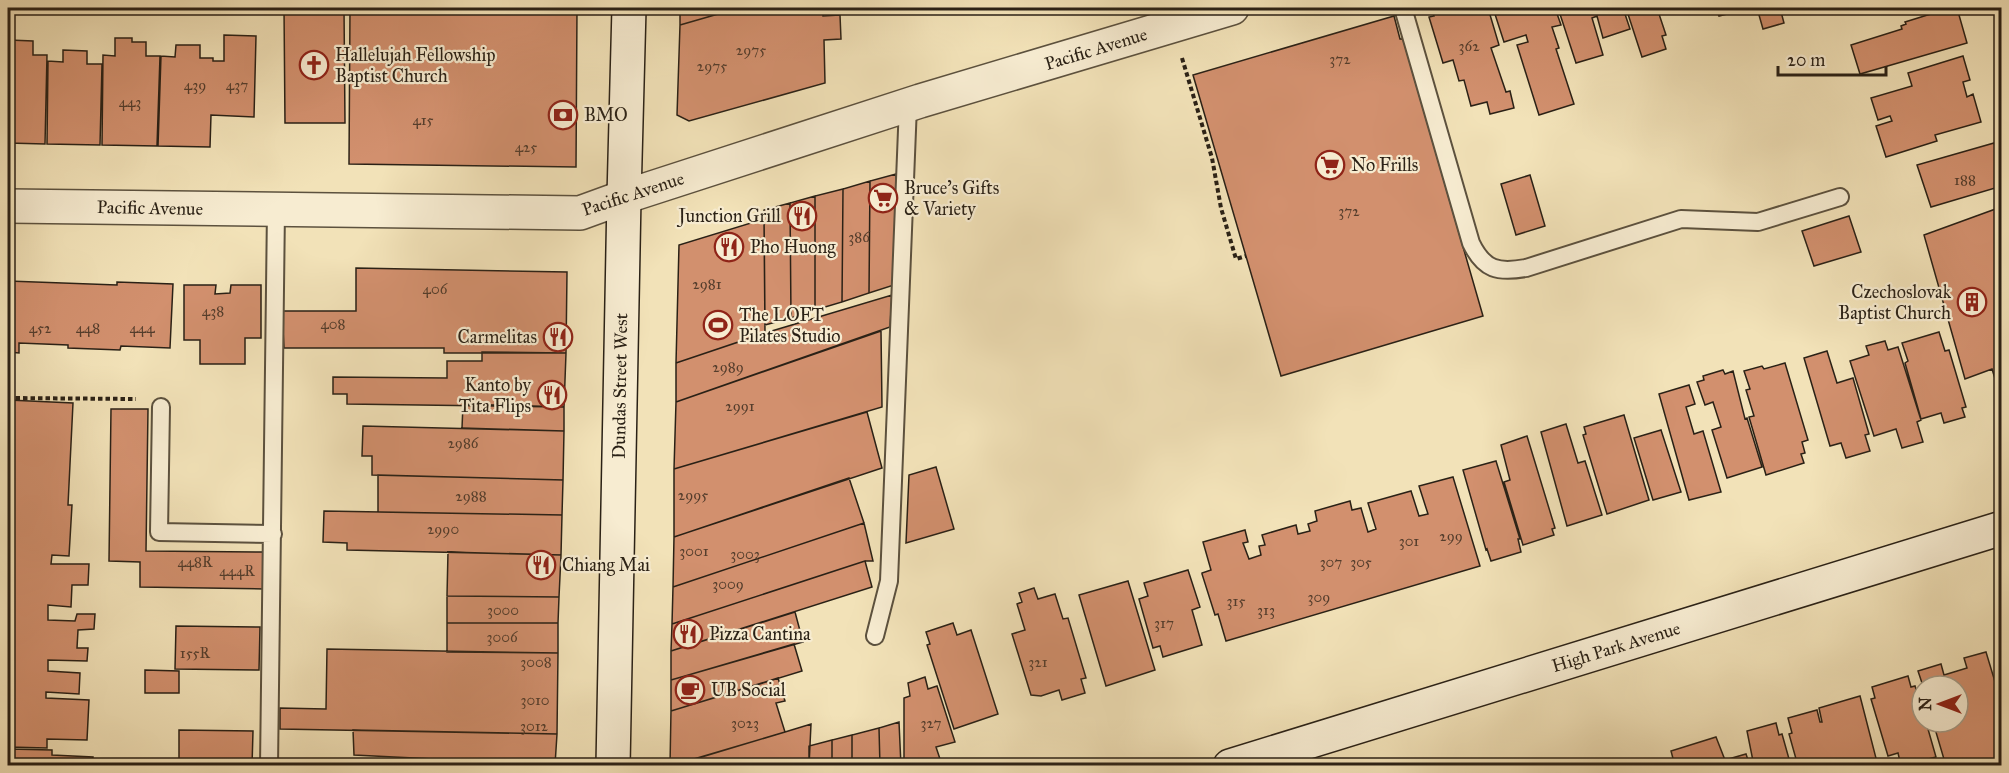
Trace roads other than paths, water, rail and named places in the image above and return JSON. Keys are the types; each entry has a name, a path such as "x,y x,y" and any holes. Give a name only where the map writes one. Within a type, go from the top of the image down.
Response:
{"street":[{"name":"Dundas Street West","path":"614,765 629,8"},
{"name":"Pacific Avenue","path":"8,206 580,213 908,105 1232,8"},
{"name":"High Park Avenue","path":"1230,765 2001,528"}],"lane":[{"path":"1403,8 1471,243 1478,259 1491,267 1505,272 1526,268 1680,219 1758,222 1840,197"},
{"path":"875,636 889,580 908,105"},
{"path":"269,765 276,209"},
{"path":"161,406 159,532 273,534"}],"place":[{"name":"Hallelujah Fellowship Baptist Church","path":"314,65"},
{"name":"BMO","path":"563,115"},
{"name":"No Frills","path":"1330,165"},
{"name":"Bruce's Gifts & Variety","path":"883,198"},
{"name":"Junction Grill","path":"802,216"},
{"name":"Pho Huong","path":"729,247"},
{"name":"Czechoslovak Baptist Church","path":"1972,302"},
{"name":"The LOFT Pilates Studio","path":"718,325"},
{"name":"Carmelitas","path":"558,337"},
{"name":"Kanto by Tita Flips","path":"552,395"},
{"name":"Chiang Mai","path":"541,565"},
{"name":"Pizza Cantina","path":"688,634"},
{"name":"UB Social","path":"690,690"}]}
